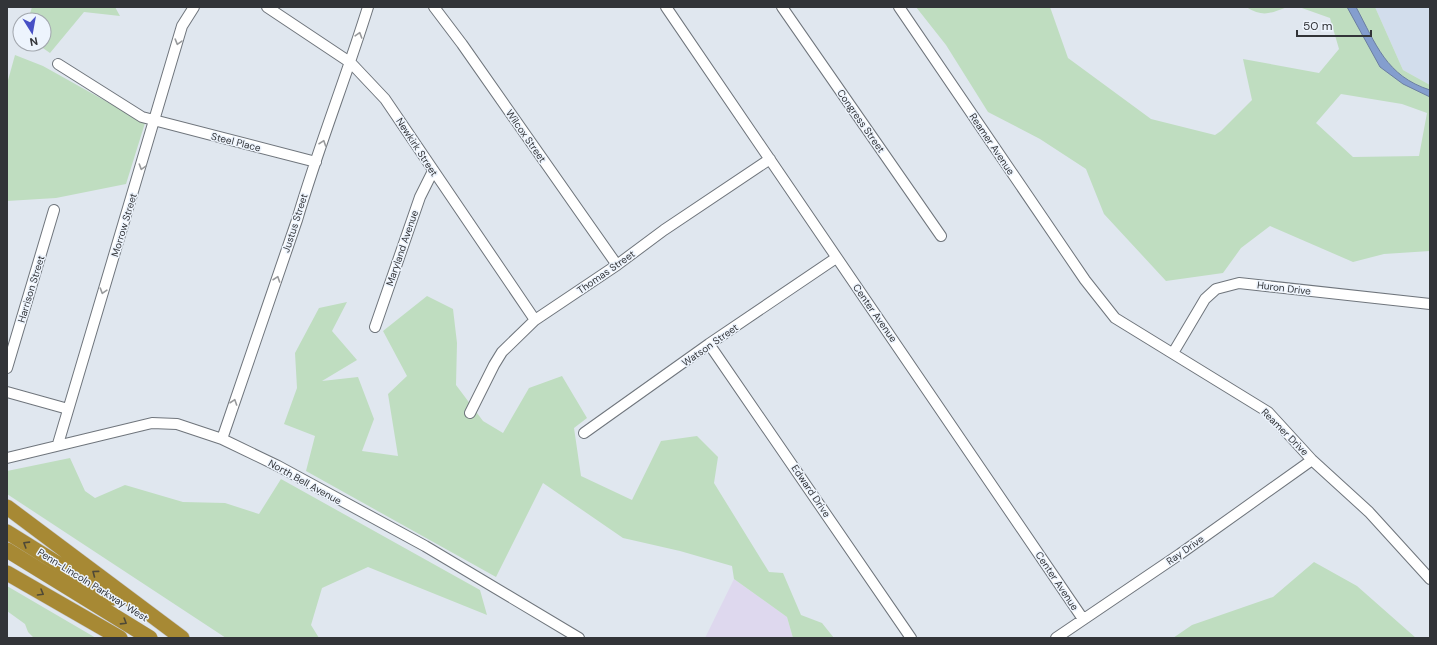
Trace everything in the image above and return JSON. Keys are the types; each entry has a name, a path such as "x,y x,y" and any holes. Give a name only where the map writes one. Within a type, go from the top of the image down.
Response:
{"highway":[{"path":"7,507 182,638"},
{"name":"Penn-Lincoln Parkway West","path":"7,532 178,638"},
{"name":"Penn-Lincoln Parkway West","path":"7,550 150,638"},
{"path":"7,573 120,638"}],"street":[{"name":"Morrow Street","path":"58,444 156,122 182,26 194,7"},
{"name":"Newkirk Street","path":"267,7 350,63 385,99 535,320"},
{"name":"Justus Street","path":"222,439 368,7"},
{"name":"Wilcox Street","path":"434,7 462,44 617,265"},
{"name":"Center Avenue","path":"666,7 1083,619"},
{"name":"Congress Street","path":"782,7 941,236"},
{"name":"Reamer Avenue","path":"899,7 1084,280"},
{"name":"Steel Place","path":"58,64 142,117 156,122 316,162"},
{"name":"Thomas Street","path":"470,413 502,352 535,320 617,265 664,230 770,159"},
{"name":"Maryland Avenue","path":"375,327 420,197 433,171"},
{"name":"Harrison Street","path":"7,368 54,210"},
{"name":"Watson Street","path":"584,433 709,344 836,258"},
{"name":"Reamer Drive","path":"1084,280 1115,318 1268,412 1312,460 1369,512 1430,579"},
{"name":"Huron Drive","path":"1173,353 1205,299 1216,289 1239,283 1430,304"},
{"name":"Edward Drive","path":"709,344 911,638"},
{"path":"7,392 68,410"},
{"name":"North Bell Avenue","path":"7,458 58,444 152,422 177,424 222,439 278,466 425,546 579,638"},
{"name":"Ray Drive","path":"1056,638 1180,554 1312,460"}],"shaded area":[{"path":"1375,7 1430,7 1430,85 1403,70"},
{"path":"734,579 787,617 793,638 705,638"}],"green space":[{"path":"32,7 115,7 120,16 84,12 52,51 52,12 30,12"},
{"path":"916,7 1050,7 1068,58 1151,119 1215,135 1221,131 1252,100 1243,59 1319,73 1339,49 1330,18 1299,7 1375,7 1403,70 1430,85 1430,251 1384,254 1353,262 1270,226 1241,248 1223,273 1166,281 1104,214 1086,169 1040,139 988,112 946,45","holes":["1341,94 1402,104 1427,113 1419,156 1353,157 1316,123"]},
{"path":"1246,7 1287,7 1271,13 1262,13"},
{"path":"15,55 43,66 145,123 126,184 56,198 7,201 7,84"},
{"path":"427,296 453,309 457,343 456,385 483,421 503,433 529,388 562,376 587,418 574,428 581,476 632,500 661,441 697,436 718,457 714,483 769,572 783,573 801,615 822,623 834,638 793,638 787,617 734,579 732,566 680,551 623,538 543,483 496,577 306,471 315,436 284,424 297,388 295,353 319,308 347,302 332,331 357,360 322,381 358,377 374,419 362,451 398,456 388,394 407,376 383,331"},
{"path":"70,458 85,491 95,498 125,485 183,502 225,503 259,514 281,479 480,590 487,615 368,567 322,588 311,625 319,638 226,638 7,494 7,471"},
{"path":"1314,562 1357,586 1416,638 1173,638 1192,625 1273,597"},
{"path":"7,586 96,638 34,638 28,632 25,624 7,611"}],"water":[{"path":"1347,7 1356,7 1377,46 1393,67 1415,84 1430,90 1430,97 1403,84 1380,67"}]}
